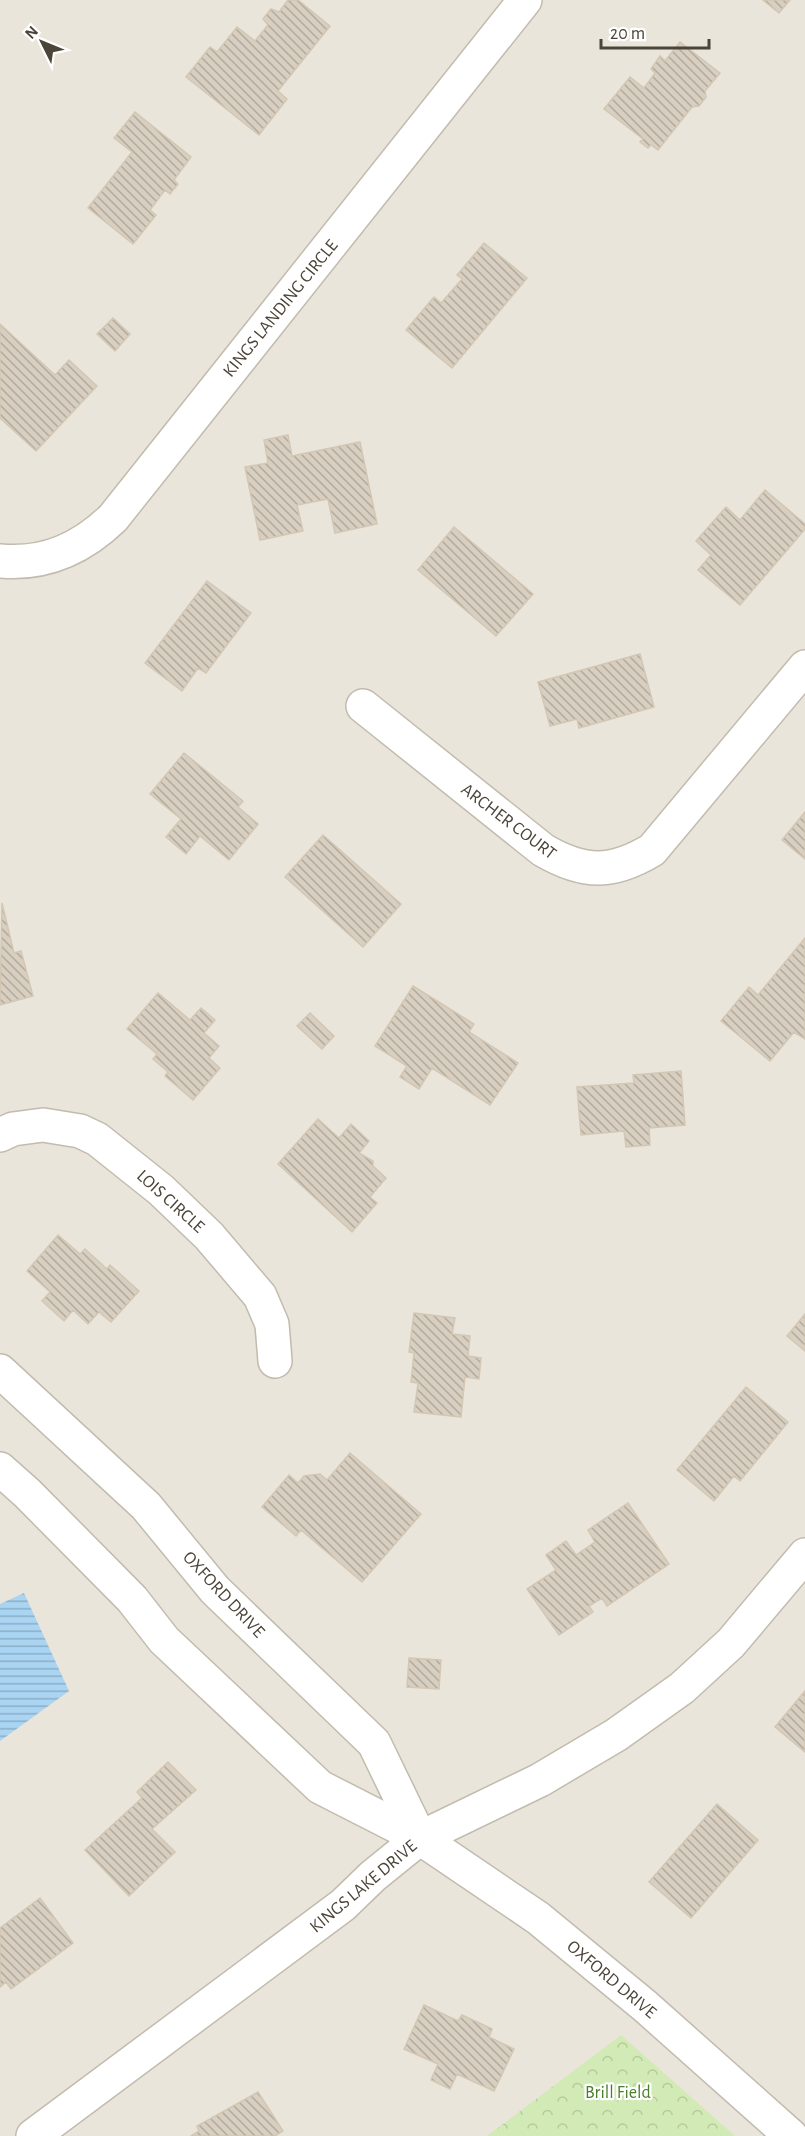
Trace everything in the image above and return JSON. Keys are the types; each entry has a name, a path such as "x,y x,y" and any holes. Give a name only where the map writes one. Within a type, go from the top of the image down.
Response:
{"street":[{"name":"KINGS LANDING CIRCLE","path":"0,561 34,562 66,553 94,536 113,518 525,0"},
{"name":"ARCHER COURT","path":"363,706 543,850 566,863 598,870 629,864 652,850 805,667"},
{"name":"LOIS CIRCLE","path":"0,1135 12,1129 43,1125 80,1131 97,1139 161,1190 209,1236 260,1296 272,1324 275,1361"},
{"name":"OXFORD DRIVE","path":"0,1371 146,1506 215,1590 374,1743 420,1838"},
{"name":"OXFORD DRIVE","path":"0,1469 27,1493 117,1584 164,1640 320,1787 420,1838 538,1918 645,2006 791,2136"},
{"name":"KINGS LAKE DRIVE","path":"33,2136 343,1905 373,1876 420,1838 540,1780 616,1735 682,1688 731,1643 805,1556"}],"shaded area":[{"path":"0,0 805,0 805,2136 0,2136"}],"green space":[{"name":"Brill Field","path":"621,2035 735,2136 487,2136"}],"water":[{"path":"24,1593 69,1691 0,1741 0,1604"}],"building":[{"path":"288,0 298,0 330,26 278,91 287,99 259,135 186,77 210,47 217,52 237,27 255,41 268,25 263,19 271,9 279,12"},
{"path":"763,0 790,0 779,13"},
{"path":"680,42 720,73 705,91 706,97 699,106 692,107 658,150 651,145 648,148 640,142 643,139 604,109 630,77 644,88 655,73 651,69 660,56 665,61"},
{"path":"135,112 191,157 174,180 178,184 170,194 165,190 150,210 156,215 133,244 88,208 132,152 114,138"},
{"path":"484,243 527,278 452,368 406,330 434,297 441,303 462,279 457,275"},
{"path":"113,318 130,334 115,351 97,334"},
{"path":"0,324 55,375 69,360 97,386 36,451 0,418"},
{"path":"288,435 292,456 360,442 377,524 335,533 328,499 297,505 303,531 260,540 245,467 268,463 264,440"},
{"path":"765,490 805,524 805,529 740,605 698,570 711,555 696,541 726,507 740,520"},
{"path":"454,527 533,594 496,636 418,570"},
{"path":"207,581 251,613 206,673 198,668 182,691 145,663"},
{"path":"640,654 654,707 579,728 577,719 550,726 538,682"},
{"path":"184,753 243,801 238,807 258,824 229,860 200,836 186,854 166,837 181,819 150,794"},
{"path":"805,812 805,859 782,840"},
{"path":"323,835 401,904 363,947 285,877"},
{"path":"2,903 14,953 21,951 33,996 0,1005"},
{"path":"805,938 805,1039 794,1032 770,1061 721,1021 749,987 758,995"},
{"path":"413,986 474,1024 469,1032 518,1063 490,1105 432,1068 419,1089 400,1077 407,1066 375,1046"},
{"path":"158,993 190,1020 201,1008 215,1020 204,1033 219,1046 209,1058 220,1068 193,1100 165,1076 168,1072 153,1059 157,1054 127,1029"},
{"path":"310,1013 334,1036 322,1049 297,1026"},
{"path":"681,1071 685,1125 649,1128 650,1145 626,1147 624,1131 581,1135 577,1087 634,1083 633,1075"},
{"path":"318,1119 339,1138 351,1124 369,1141 359,1153 373,1161 373,1166 386,1178 370,1197 377,1203 352,1232 278,1164"},
{"path":"58,1235 80,1254 85,1249 107,1269 110,1265 139,1291 111,1322 99,1312 88,1324 73,1310 64,1321 42,1301 50,1292 27,1271"},
{"path":"414,1313 455,1318 452,1334 470,1336 468,1356 481,1358 479,1379 465,1377 461,1417 414,1412 418,1383 411,1382 414,1353 409,1352"},
{"path":"805,1314 805,1351 787,1336"},
{"path":"746,1387 788,1422 740,1481 734,1476 714,1501 677,1470"},
{"path":"350,1453 421,1514 362,1582 301,1530 296,1536 262,1507 289,1475 298,1483 304,1476 320,1474 327,1480"},
{"path":"628,1503 669,1564 607,1606 602,1598 589,1606 593,1612 559,1635 527,1589 556,1570 546,1555 566,1541 576,1555 595,1542 588,1530"},
{"path":"409,1658 441,1660 439,1689 407,1687"},
{"path":"805,1691 805,1752 775,1727"},
{"path":"168,1762 196,1790 152,1829 175,1852 129,1896 85,1850 142,1798 137,1792"},
{"path":"717,1804 758,1840 691,1918 649,1882"},
{"path":"40,1898 73,1943 11,1989 6,1982 0,1987 0,1928"},
{"path":"424,2005 458,2021 462,2015 492,2029 489,2037 514,2049 494,2091 457,2074 450,2089 431,2080 438,2064 404,2049"},
{"path":"258,2092 283,2131 275,2136 191,2136 199,2131 197,2126"}]}
